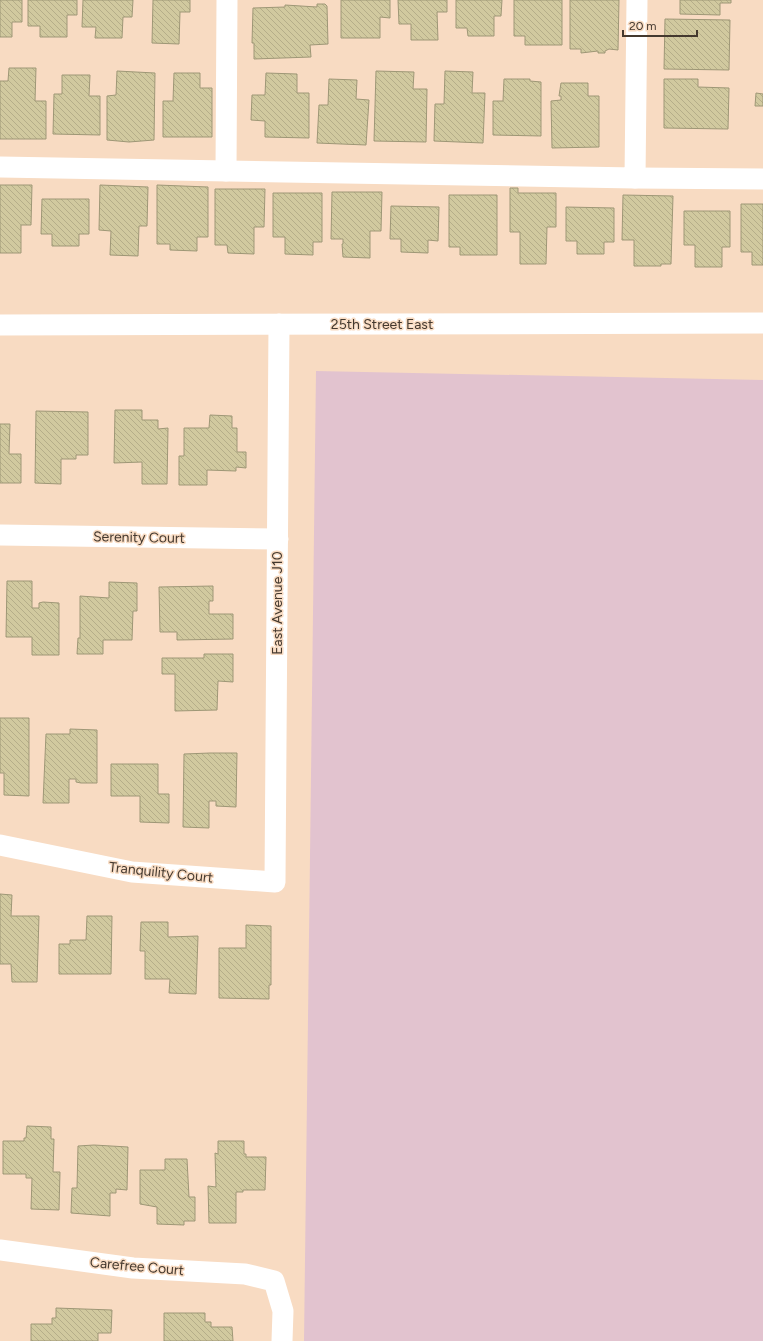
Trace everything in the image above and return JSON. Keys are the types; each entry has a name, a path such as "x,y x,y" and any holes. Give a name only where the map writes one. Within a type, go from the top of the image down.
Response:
{"street":[{"path":"226,171 227,0"},
{"path":"635,178 637,0"},
{"path":"0,167 763,179"},
{"name":"25th Street East","path":"0,325 763,323"},
{"name":"East Avenue J10","path":"275,882 279,324"},
{"name":"Serenity Court","path":"0,535 278,538"},
{"name":"Tranquility Court","path":"0,845 132,872 275,882"},
{"name":"Carefree Court","path":"0,1250 133,1268 245,1274 274,1281 283,1311 282,1341"}],"shaded area":[{"path":"316,371 763,380 763,1341 304,1341"}],"building":[{"path":"0,0 22,0 22,22 12,22 12,37 0,37"},
{"path":"28,0 77,0 77,15 67,15 67,37 40,37 40,26 28,26"},
{"path":"83,0 133,0 132,17 123,17 122,38 95,38 96,27 82,27"},
{"path":"153,0 190,0 190,12 180,12 179,44 152,43"},
{"path":"341,0 390,0 390,18 380,17 380,38 341,38"},
{"path":"398,0 447,0 447,12 437,12 438,40 411,40 411,24 399,24"},
{"path":"456,0 502,0 501,16 494,16 494,36 468,36 467,28 456,28"},
{"path":"514,0 562,0 562,45 525,45 525,36 514,36"},
{"path":"570,0 619,0 618,50 609,49 605,51 605,53 598,53 598,51 581,53 581,49 570,49"},
{"path":"680,0 731,0 731,3 720,3 720,15 680,14"},
{"path":"317,4 325,4 327,6 328,44 310,45 311,57 254,59 254,43 252,43 253,8 285,7 285,5 317,7"},
{"path":"665,19 730,20 729,70 664,69"},
{"path":"9,68 36,68 35,101 46,101 46,139 0,139 0,81 8,81"},
{"path":"117,71 155,73 154,140 129,142 107,140 107,96 116,95"},
{"path":"376,71 414,72 413,89 427,89 426,142 374,141"},
{"path":"445,71 473,72 472,93 485,93 483,143 434,141 435,104 444,104"},
{"path":"174,73 200,73 200,88 212,88 212,137 163,137 163,101 173,101"},
{"path":"266,73 297,74 297,93 309,93 309,138 265,137 265,121 251,120 252,95 265,95"},
{"path":"62,75 90,75 89,96 100,96 100,135 53,134 54,94 62,94"},
{"path":"329,79 357,80 356,99 369,100 366,145 317,143 319,105 328,105"},
{"path":"504,79 530,79 530,81 541,82 541,136 493,135 493,101 503,101"},
{"path":"664,79 698,79 698,87 729,88 728,129 664,128"},
{"path":"561,83 588,83 588,96 599,96 599,147 552,148 551,101 561,100 561,96 559,96"},
{"path":"756,93 763,94 763,106 755,106"},
{"path":"0,185 32,185 31,225 21,225 21,253 0,253"},
{"path":"100,185 148,187 147,226 139,226 138,256 110,255 111,231 99,230"},
{"path":"157,185 208,187 208,237 197,237 197,251 170,250 170,244 157,244"},
{"path":"510,188 518,188 518,193 556,193 556,227 547,227 546,264 520,264 520,232 510,232"},
{"path":"215,189 265,189 264,227 254,227 254,254 228,253 227,245 215,245"},
{"path":"332,192 382,192 381,231 370,231 370,258 343,257 343,239 331,239"},
{"path":"273,193 322,193 322,242 313,242 313,255 285,254 285,237 273,237"},
{"path":"449,195 497,195 497,255 460,255 460,247 449,247"},
{"path":"623,195 673,196 671,264 661,264 661,266 634,266 634,240 622,240"},
{"path":"42,199 89,199 89,234 79,234 79,246 52,246 52,234 41,234"},
{"path":"741,204 763,204 763,265 752,265 752,252 741,252"},
{"path":"391,206 439,207 438,241 428,240 428,253 401,252 401,239 390,239"},
{"path":"566,207 614,208 614,242 604,242 604,254 577,254 577,241 566,241"},
{"path":"684,211 730,211 730,247 722,247 722,267 695,267 695,245 684,245"},
{"path":"115,410 142,410 142,420 158,420 158,429 168,428 167,484 142,484 142,462 114,463"},
{"path":"36,411 88,412 88,455 76,455 76,459 61,459 61,484 35,483"},
{"path":"210,415 232,416 232,428 237,428 237,452 246,452 246,468 236,467 236,471 207,470 207,485 179,485 179,456 184,456 184,428 209,428"},
{"path":"0,424 10,424 9,454 21,454 21,483 0,483"},
{"path":"7,581 32,581 32,608 39,608 39,603 43,602 59,603 59,655 32,655 32,637 6,637"},
{"path":"109,582 137,583 137,611 133,611 132,640 103,640 103,654 77,654 78,638 80,638 80,596 109,598"},
{"path":"213,586 213,601 209,601 209,614 233,614 233,639 177,640 177,632 160,632 159,587"},
{"path":"204,654 233,654 233,682 218,681 217,710 175,711 175,674 162,674 162,658 204,658"},
{"path":"0,718 29,718 29,796 4,795 4,773 0,773"},
{"path":"70,729 97,730 97,783 81,783 76,782 76,779 69,779 69,803 43,803 46,734 70,734"},
{"path":"237,753 236,807 216,806 216,801 209,801 209,828 183,827 184,754"},
{"path":"111,764 158,764 158,794 169,794 169,823 140,822 140,796 111,796"},
{"path":"0,894 12,895 11,916 39,916 37,982 12,982 11,964 0,964"},
{"path":"87,916 112,916 111,974 59,974 59,944 70,944 70,940 86,940"},
{"path":"141,922 168,922 168,937 198,936 196,994 169,993 170,979 145,979 145,951 140,951"},
{"path":"246,925 271,926 271,985 269,985 269,999 219,998 219,948 246,948"},
{"path":"27,1126 51,1127 51,1139 54,1139 53,1172 60,1172 59,1210 31,1209 32,1178 26,1178 26,1174 3,1174 3,1141 24,1141 24,1138 26,1138"},
{"path":"218,1141 244,1141 244,1154 246,1154 246,1157 266,1157 265,1190 243,1190 243,1192 236,1192 236,1223 209,1223 208,1186 216,1187 215,1153 218,1154"},
{"path":"94,1145 128,1147 127,1190 116,1189 116,1193 110,1193 110,1216 71,1213 72,1188 77,1188 78,1146"},
{"path":"165,1159 187,1159 189,1197 195,1197 195,1221 184,1221 184,1225 157,1224 157,1207 140,1204 140,1170 165,1170"},
{"path":"56,1308 112,1310 111,1333 98,1333 98,1341 31,1341 31,1324 52,1324 52,1318 56,1318"},
{"path":"164,1313 205,1313 205,1322 211,1322 211,1327 232,1327 233,1341 164,1341"}]}
